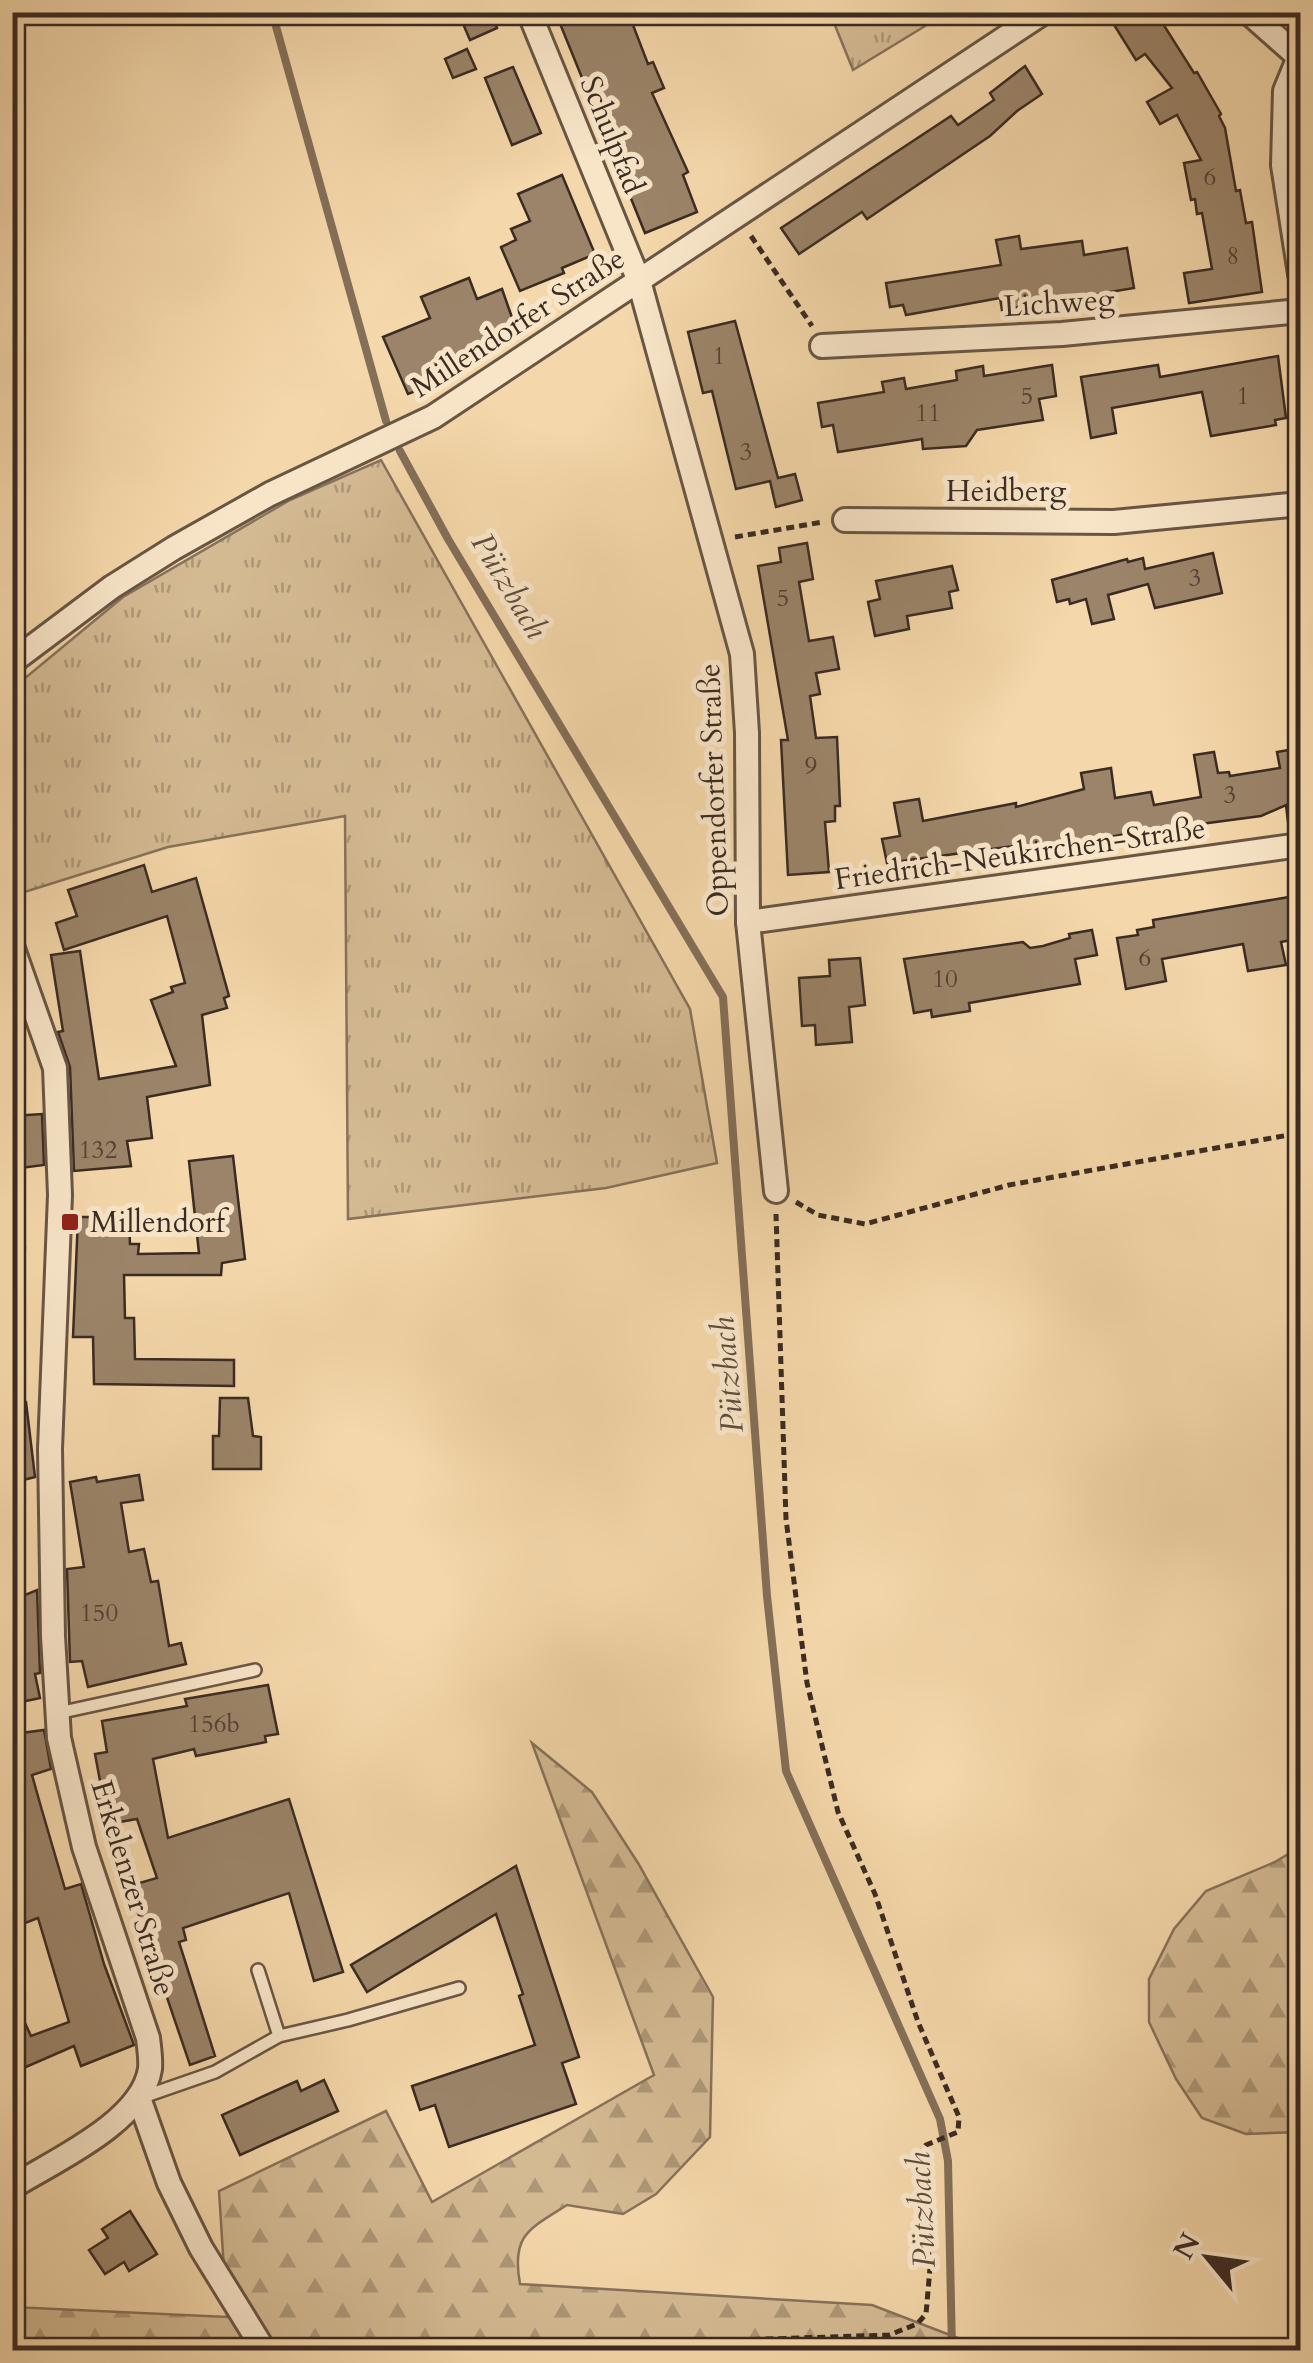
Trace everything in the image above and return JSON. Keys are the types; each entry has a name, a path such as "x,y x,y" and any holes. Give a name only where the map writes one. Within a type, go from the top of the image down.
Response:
{"street":[{"name":"Schulpfad","path":"530,12 639,280"},
{"name":"Millendorfer Straße","path":"12,662 112,587 174,548 270,494 409,429 736,219 1044,12"},
{"path":"1248,12 1300,57 1285,91 1283,165 1300,274"},
{"name":"Oppendorfer Straße","path":"639,280 742,654 747,733 748,922 776,1191"},
{"name":"Lichweg","path":"822,346 1062,334 1300,311"},
{"name":"Heidberg","path":"846,520 1114,522 1300,504"},
{"name":"Friedrich-Neukirchen-Straße","path":"748,922 1300,845"},
{"name":"Erkelenzer Straße","path":"12,946 55,1068 60,1195 50,1464 52,1636 60,1738 84,1847 148,2038 150,2069 138,2098"},
{"path":"12,2187 96,2136 138,2098 169,2183 200,2248 264,2350"}],"lane":[{"path":"58,1714 255,1670"},
{"path":"258,1970 279,2036"},
{"path":"138,2098 215,2072 279,2036 459,1988"}],"path":[{"path":"736,219 810,321 822,346"},
{"path":"713,541 846,520"},
{"path":"776,1191 818,1215 865,1224 1009,1185 1300,1134"},
{"path":"712,2345 739,2340 890,2334 917,2324 926,2314 930,2268 920,2153 926,2146 958,2132 958,2117 918,2022 876,1894 838,1812 807,1683 786,1519 776,1191"},
{"path":"337,2350 611,2342 748,2350"}],"green space":[{"path":"830,13 926,13 930,23 853,70"},
{"path":"381,460 690,1009 717,1163 606,1188 348,1219 345,816 168,847 15,895 13,891 13,688 123,597 290,500"},
{"path":"25,1248 15,1390 13,1391 13,1250"},
{"path":"532,1743 592,1792 638,1863 713,1997 710,2137 656,2194 623,2214 567,2205 533,2228 518,2254 520,2284 872,2305 980,2350 13,2350 13,2307 227,2317 219,2191 386,2111 432,2202 654,2075"},
{"path":"1300,1847 1300,2132 1246,2134 1202,2118 1176,2079 1149,2022 1149,1979 1174,1929 1206,1891"}],"building":[{"path":"458,12 491,12 497,28 470,40"},
{"path":"578,12 628,12 648,64 653,62 664,88 652,93 688,172 683,175 697,212 645,233 559,21"},
{"path":"1106,12 1152,12 1160,19 1221,114 1236,191 1240,190 1246,223 1252,222 1262,292 1189,303 1184,273 1212,269 1202,213 1197,214 1195,199 1191,200 1184,163 1201,160 1177,115 1160,124 1147,102 1172,88 1145,54 1136,60"},
{"path":"467,49 476,69 453,78 445,59"},
{"path":"1025,66 1042,94 990,136 867,219 862,212 799,254 781,228 951,116 958,125 994,100 990,93"},
{"path":"513,67 541,133 512,145 485,78"},
{"path":"562,175 595,254 562,268 564,273 520,291 501,247 516,240 511,229 530,221 518,194"},
{"path":"1019,236 1021,249 1082,241 1084,255 1127,248 1134,288 1002,310 1000,298 906,315 903,305 890,307 886,283 1001,265 996,240"},
{"path":"469,278 477,299 502,289 516,329 470,346 475,356 428,376 432,385 408,394 383,337 430,318 421,297"},
{"path":"735,321 778,478 795,474 802,500 776,507 770,481 736,489 712,391 703,393 688,332"},
{"path":"1278,356 1286,418 1275,420 1276,425 1211,436 1202,392 1112,408 1116,433 1091,438 1081,377 1158,365 1160,377"},
{"path":"1052,365 1056,396 1039,399 1043,420 977,430 966,446 923,449 922,439 838,452 833,425 822,427 818,403 884,392 882,382 904,378 906,389 957,380 956,371 983,366 984,376"},
{"path":"807,543 813,579 799,582 809,641 833,637 839,669 816,673 820,694 810,696 816,738 837,737 840,806 835,806 835,821 825,822 829,872 788,875 781,740 788,740 758,566 781,562 779,548"},
{"path":"1213,553 1222,593 1155,608 1148,584 1108,595 1114,619 1092,624 1086,599 1070,604 1069,599 1057,602 1052,580 1127,559 1128,562 1143,558 1145,569"},
{"path":"952,566 958,590 949,592 952,608 907,616 909,629 875,636 868,602 880,599 876,581"},
{"path":"1300,748 1300,821 1288,822 1286,805 1261,816 1125,834 1023,855 1021,845 887,863 882,839 900,836 894,803 919,799 923,821 1016,803 1016,807 1084,789 1081,773 1111,768 1115,798 1151,792 1154,805 1201,797 1194,755 1214,752 1218,773 1229,772 1230,776 1280,768 1277,752"},
{"path":"144,865 152,892 196,878 229,996 224,998 227,1008 202,1015 210,1085 147,1097 152,1138 127,1141 131,1166 74,1171 70,1067 58,1032 63,1031 51,955 80,951 99,1079 176,1066 151,1000 185,983 167,916 64,950 56,923 77,916 68,890"},
{"path":"1289,897 1296,939 1281,942 1286,965 1248,971 1243,944 1162,959 1166,981 1126,989 1117,938 1138,935 1137,930 1154,927 1153,920"},
{"path":"1092,930 1097,955 1075,959 1080,984 969,1003 970,1011 932,1017 931,1010 914,1013 904,959 1023,942 1030,948 1043,946 1070,938 1069,934"},
{"path":"860,958 865,1005 849,1007 852,1042 816,1045 815,1025 802,1026 799,978 830,976 829,960"},
{"path":"42,1114 44,1165 12,1169 12,1116"},
{"path":"233,1156 245,1259 222,1263 221,1275 124,1275 125,1318 134,1318 135,1359 234,1360 234,1386 94,1384 93,1337 73,1337 78,1217 129,1217 130,1244 139,1244 138,1254 199,1253 189,1161"},
{"path":"220,1398 248,1398 253,1436 261,1437 261,1469 213,1469 213,1436 219,1436"},
{"path":"26,1402 35,1477 12,1483 12,1403"},
{"path":"139,1475 143,1500 121,1503 129,1552 144,1549 151,1582 158,1581 169,1646 181,1643 186,1664 88,1687 82,1661 70,1662 67,1569 84,1567 70,1482"},
{"path":"37,1590 40,1673 35,1674 40,1698 12,1704 12,1646 23,1645 20,1597"},
{"path":"268,1685 278,1734 265,1736 266,1742 196,1756 194,1749 153,1759 168,1838 289,1799 343,1972 314,1981 289,1893 183,1928 186,1940 179,1942 215,2056 190,2065 129,1886 157,1878 137,1819 114,1823 112,1811 106,1813 95,1754 107,1752 102,1721 187,1706 185,1699"},
{"path":"20,1727 21,1733 44,1730 51,1769 32,1775 41,1807 65,1889 81,1884 104,1964 134,2045 81,2066 74,2046 12,2073 12,1995 31,2036 69,2022 38,1918 12,1928 12,1728"},
{"path":"516,1866 579,2057 562,2063 576,2104 449,2147 435,2105 420,2110 412,2086 535,2045 519,1996 523,1994 496,1914 367,1992 351,1965"},
{"path":"324,2080 338,2111 240,2155 222,2115 297,2081 301,2091"},
{"path":"130,2211 157,2254 129,2271 124,2262 105,2274 89,2250 108,2238 102,2229"}],"waterway":[{"name":"Pützbach","path":"272,12 386,421"},
{"name":"Pützbach","path":"400,451 448,539 723,997 767,1596 786,1771 940,2119 948,2161 952,2350"}],"place":[{"name":"Millendorf","path":"70,1222"}]}
